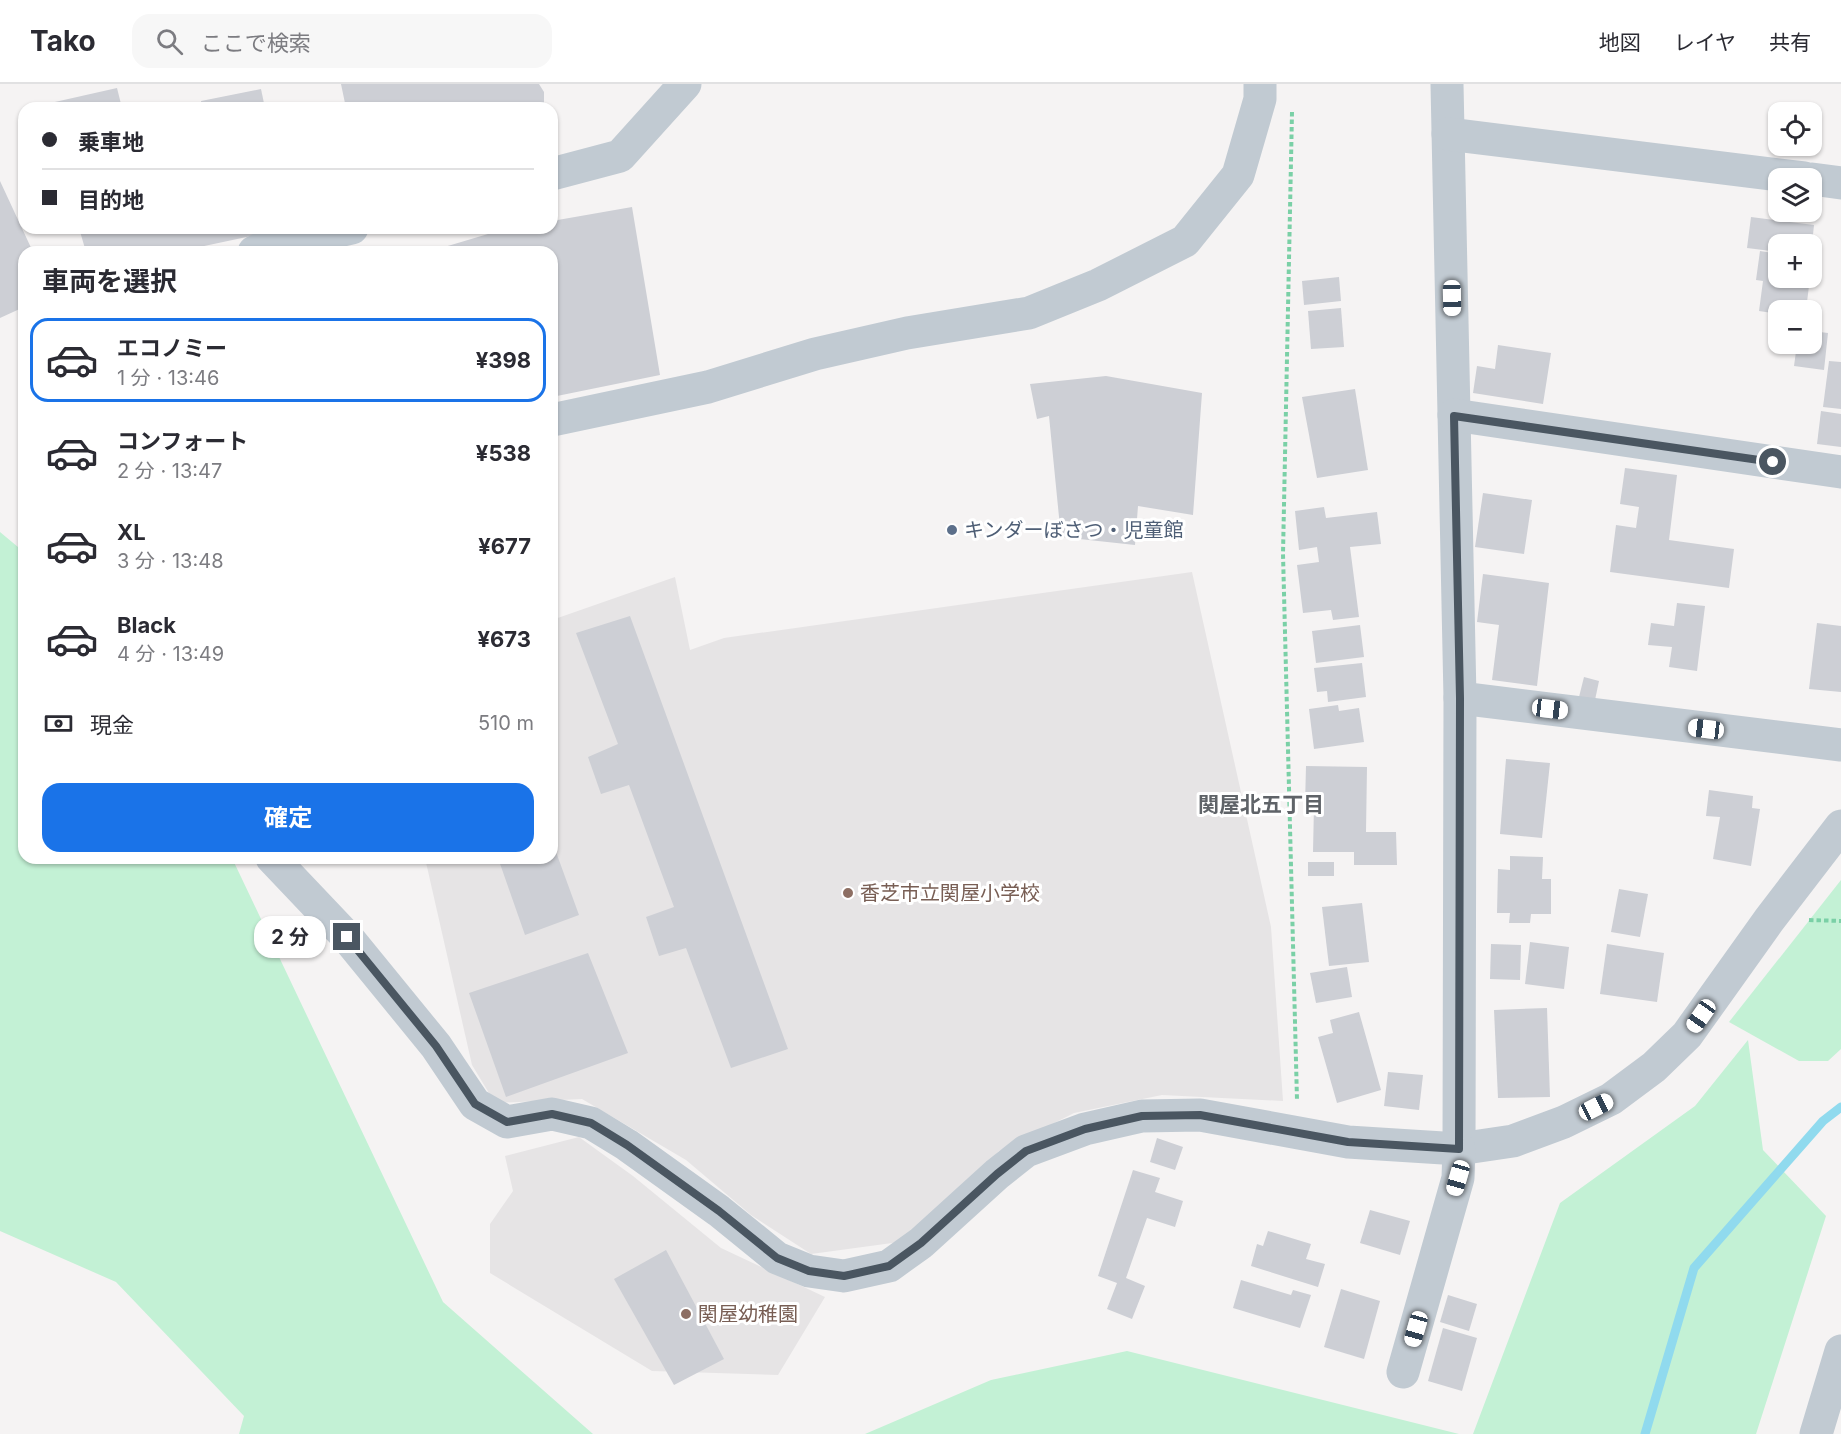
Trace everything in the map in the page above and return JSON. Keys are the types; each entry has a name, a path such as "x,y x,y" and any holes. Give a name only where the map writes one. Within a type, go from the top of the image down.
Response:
{"street":[{"path":"558,172 620,156 685,84"},
{"path":"558,419 708,387 815,354 907,333 1029,313 1098,285 1185,242 1238,174 1260,99 1260,84"},
{"path":"1403,1372 1458,1178 1459,1149 1460,698 1447,84"},
{"path":"1448,134 1768,174"},
{"path":"1822,180 1841,183"},
{"path":"273,246 326,234"},
{"path":"1454,416 1841,471"},
{"path":"1460,698 1841,746"},
{"path":"278,864 347,937 436,1046 475,1104 507,1122 552,1114 591,1123 627,1145 719,1211 777,1258 809,1271 844,1276 889,1266 921,1243 997,1174 1026,1151 1085,1129 1142,1116 1200,1115 1348,1142 1459,1149 1513,1141 1564,1122 1611,1099 1654,1068 1687,1035 1769,920 1841,826"},
{"path":"1816,1434 1841,1350"}],"path":[{"path":"1292,108 1283,554 1298,1132"}],"shaded area":[{"name":"香芝市立関屋小学校","path":"1192,572 1271,927 1283,1101 1162,1095 1074,1113 999,1151 907,1241 811,1254 751,1215 686,1160 582,1099 495,1103 472,1065 426,864 558,864 558,618 675,577 690,650 724,638"},
{"path":"579,1137 633,1176 721,1248 825,1297 778,1375 652,1371 490,1273 490,1224 513,1191 505,1156"}],"green space":[{"path":"0,532 18,547 18,864 235,864 443,1302 593,1434 239,1434 244,1416 116,1282 0,1231"},
{"path":"1841,880 1841,1049 1828,1061 1799,1061 1729,1022"},
{"path":"1748,1040 1763,1150 1826,1216 1756,1434 1473,1434 1560,1203 1695,1106"},
{"path":"1127,1351 1459,1434 865,1434 991,1380"}],"building":[{"path":"341,84 539,84 544,92 544,102 345,102"},
{"path":"117,88 120,102 55,102"},
{"path":"261,89 264,102 201,102"},
{"path":"0,181 18,220 18,234 25,234 30,246 18,246 18,310 0,318"},
{"path":"632,207 660,375 558,396 558,246 448,246 488,234 558,234 558,220"},
{"path":"1751,217 1768,219 1768,222 1814,225 1813,234 1768,234 1768,251 1747,248"},
{"path":"81,234 261,234 204,246 84,246"},
{"path":"1760,251 1768,252 1768,288 1809,288 1807,300 1768,300 1768,312 1759,311 1763,281 1756,280"},
{"path":"1339,277 1341,301 1304,305 1302,281"},
{"path":"1341,308 1344,347 1311,349 1308,311"},
{"path":"1822,332 1828,333 1824,370 1794,366 1796,354 1822,354"},
{"path":"1498,345 1551,353 1543,404 1473,393 1477,366 1495,369"},
{"path":"1829,361 1841,362 1841,409 1823,407"},
{"path":"1106,376 1202,393 1193,515 1138,506 1135,545 1061,537 1049,416 1037,419 1030,384"},
{"path":"1355,389 1368,470 1317,478 1302,397"},
{"path":"1821,411 1841,414 1841,447 1817,444"},
{"path":"1625,468 1677,475 1669,540 1734,549 1729,588 1610,572 1616,525 1636,528 1639,507 1620,504"},
{"path":"1483,493 1532,500 1524,554 1475,547"},
{"path":"1324,507 1326,518 1377,512 1381,544 1350,547 1359,617 1333,620 1331,610 1303,613 1297,565 1319,562 1317,547 1299,550 1295,511"},
{"path":"1483,574 1549,583 1537,686 1492,680 1499,625 1477,622"},
{"path":"1677,603 1705,606 1697,671 1669,667 1672,647 1648,645 1651,623 1674,626"},
{"path":"630,616 788,1049 731,1068 686,948 659,956 646,917 674,907 629,785 601,794 588,757 618,744 576,633"},
{"path":"1817,623 1841,626 1841,692 1809,689"},
{"path":"1360,625 1364,657 1316,663 1312,631"},
{"path":"1362,663 1366,697 1328,702 1327,691 1317,692 1314,668"},
{"path":"1584,677 1599,681 1595,700 1579,697"},
{"path":"1338,705 1339,711 1359,708 1364,742 1314,749 1309,709"},
{"path":"1506,759 1550,763 1542,838 1500,834"},
{"path":"1306,766 1367,767 1366,832 1396,832 1397,865 1354,865 1354,852 1313,852 1314,805 1305,805"},
{"path":"1709,790 1753,796 1752,808 1760,809 1751,866 1713,859 1720,817 1706,816"},
{"path":"1510,856 1543,857 1542,879 1551,879 1551,914 1531,914 1530,923 1509,923 1510,913 1497,913 1498,869 1510,870"},
{"path":"558,857 579,915 525,935 500,864 558,864"},
{"path":"1308,862 1334,862 1334,876 1308,876"},
{"path":"1619,889 1648,894 1640,937 1611,932"},
{"path":"1362,903 1369,962 1329,966 1322,907"},
{"path":"1530,942 1569,947 1564,989 1525,984"},
{"path":"1491,944 1521,945 1520,980 1490,979"},
{"path":"1607,944 1664,953 1657,1002 1600,994"},
{"path":"588,953 628,1053 506,1097 469,993"},
{"path":"1347,967 1352,997 1316,1003 1310,973"},
{"path":"1547,1008 1550,1097 1498,1098 1494,1010"},
{"path":"1359,1012 1381,1090 1337,1103 1318,1037 1333,1033 1330,1020"},
{"path":"1388,1072 1423,1075 1419,1110 1384,1106"},
{"path":"1157,1138 1183,1147 1175,1170 1150,1162"},
{"path":"1133,1170 1160,1178 1155,1192 1183,1201 1175,1227 1147,1218 1126,1278 1145,1286 1132,1319 1107,1309 1117,1283 1098,1276"},
{"path":"1370,1210 1410,1221 1400,1255 1360,1243"},
{"path":"1268,1231 1311,1244 1306,1259 1325,1264 1318,1287 1251,1266 1257,1244 1263,1246"},
{"path":"666,1250 724,1359 674,1385 614,1279"},
{"path":"1241,1280 1291,1295 1293,1290 1311,1295 1300,1328 1233,1308"},
{"path":"1341,1289 1380,1301 1364,1359 1324,1347"},
{"path":"1448,1295 1477,1304 1469,1331 1440,1322"},
{"path":"1443,1328 1477,1338 1462,1391 1428,1381"}],"waterway":[{"path":"1645,1434 1694,1268 1823,1121 1841,1107"}],"place":[{"name":"キンダーぼさつ・児童館","path":"952,530"},
{"name":"香芝市立関屋小学校","path":"848,893"},
{"name":"関屋幼稚園","path":"686,1314"}],"district":[{"name":"関屋北五丁目","path":"1261,804"}],"route":[{"path":"347,937 436,1046 475,1104 507,1122 552,1114 591,1123 627,1145 719,1211 777,1258 809,1271 844,1276 889,1266 921,1243 997,1174 1026,1151 1085,1129 1142,1116 1200,1115 1348,1142 1459,1149 1460,698 1454,416 1773,462"}]}
